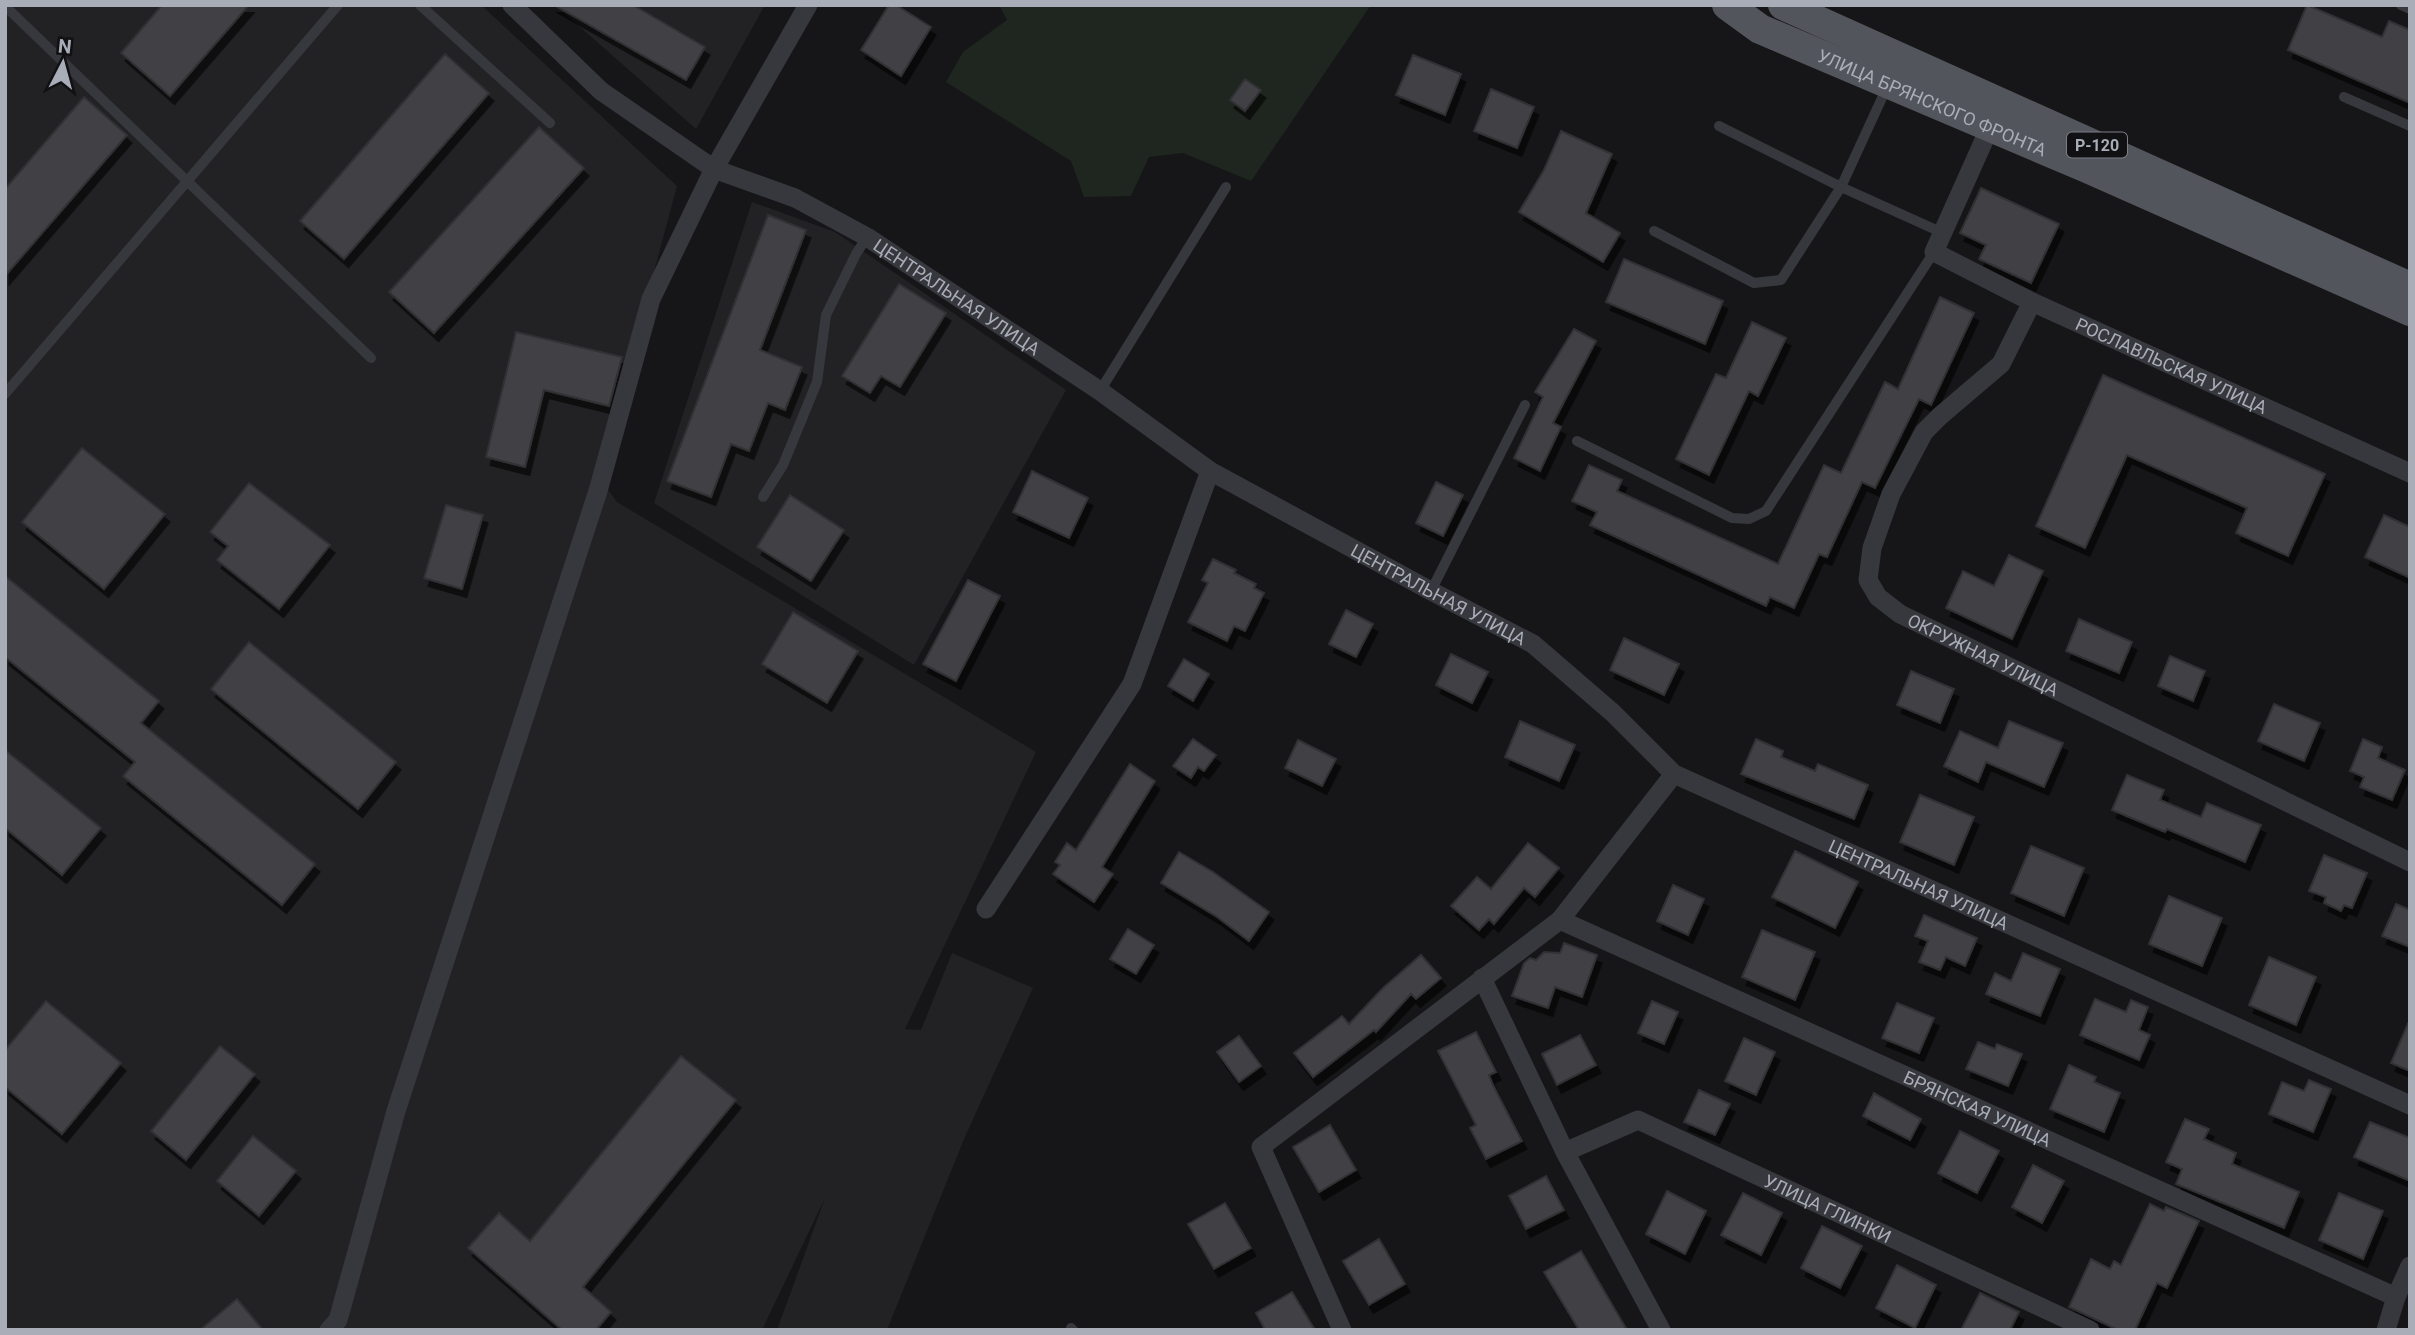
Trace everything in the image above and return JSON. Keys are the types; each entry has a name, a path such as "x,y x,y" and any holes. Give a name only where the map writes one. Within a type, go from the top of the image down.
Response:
{"main road":[{"name":"УЛИЦА БРЯНСКОГО ФРОНТА","path":"1727,5 1760,29 1894,71 2410,286"},
{"name":"УЛИЦА БРЯНСКОГО ФРОНТА","path":"1783,5 1894,71"},
{"name":"УЛИЦА БРЯНСКОГО ФРОНТА","path":"1995,115 2410,311"}],"street":[{"name":"ЦЕНТРАЛЬНАЯ УЛИЦА","path":"512,5 601,91 714,169 794,198 867,237 1100,391 1210,471 1533,644 1614,713 1674,774 2410,1105"},
{"path":"329,1330 338,1320 396,1111 598,491 651,299 714,169 808,5"},
{"path":"1934,252 1995,115"},
{"name":"РОСЛАВЛЬСКАЯ УЛИЦА","path":"1934,252 2032,302 2410,473"},
{"name":"ОКРУЖНАЯ УЛИЦА","path":"2032,302 2001,364 1924,432 1891,494 1872,548 1868,580 1878,597 1900,614 2410,862"},
{"path":"986,909 1132,684 1210,471"},
{"path":"1342,1330 1261,1147 1560,920 1674,774"},
{"name":"БРЯНСКАЯ УЛИЦА","path":"1560,920 2396,1297"},
{"path":"1482,978 1565,1152 1661,1330"},
{"name":"УЛИЦА ГЛИНКИ","path":"1565,1152 1638,1120 2090,1330"},
{"path":"2386,1330 2396,1297 2410,1266"}],"lane":[{"path":"5,394 338,5"},
{"path":"420,5 550,123"},
{"path":"2401,5 2410,9"},
{"path":"5,6 371,358"},
{"path":"1654,231 1754,283 1781,280 1841,187 1894,71"},
{"path":"2344,97 2410,126"},
{"path":"1719,126 1841,187 1943,233"},
{"path":"1100,391 1226,187"},
{"path":"763,497 783,465 817,382 826,315 867,237"},
{"path":"1577,441 1732,518 1749,519 1766,511 1934,252"},
{"path":"1431,591 1525,405"}],"shaded area":[{"path":"5,5 481,5 677,186 599,477 617,502 1036,752 905,1029 921,1030 952,953 1033,988 964,1139 887,1330 777,1330 825,1198 762,1330 5,1330"},
{"path":"555,5 765,5 696,129"},
{"path":"999,5 1371,5 1251,181 1183,153 1149,157 1131,196 1084,197 1071,161 946,82 963,52 1007,20"},
{"path":"752,202 835,232 1066,390 914,665 654,503"}],"building":[{"path":"162,5 249,5 170,96 121,53"},
{"path":"554,5 633,5 705,47 686,80"},
{"path":"889,5 896,5 931,27 901,76 861,50"},
{"path":"2307,5 2382,37 2389,21 2410,30 2410,103 2288,50"},
{"path":"445,54 489,93 344,259 300,221"},
{"path":"1413,55 1461,74 1445,115 1396,95"},
{"path":"1245,79 1261,90 1245,111 1230,100"},
{"path":"1491,89 1534,107 1517,148 1474,131"},
{"path":"84,97 127,135 5,276 5,189"},
{"path":"539,127 584,168 434,333 389,292"},
{"path":"1561,131 1612,154 1586,213 1620,233 1603,262 1519,212 1544,170"},
{"path":"1981,188 2059,224 2031,283 1979,259 1986,245 1960,233"},
{"path":"768,215 806,230 760,350 802,367 785,410 768,403 749,451 731,444 711,497 667,481"},
{"path":"1624,259 1723,301 1705,344 1606,302"},
{"path":"899,284 946,313 900,387 881,376 870,393 842,376"},
{"path":"1940,297 1974,313 1931,405 1919,399 1875,488 1862,482 1827,557 1819,554 1794,608 1770,597 1766,606 1590,525 1597,512 1572,501 1589,465 1622,480 1617,491 1778,564 1824,465 1841,473 1885,382 1898,389"},
{"path":"1752,322 1786,338 1758,396 1749,391 1709,475 1676,459 1716,374 1726,378"},
{"path":"1574,329 1596,341 1553,423 1561,427 1540,471 1514,458 1543,397 1535,392"},
{"path":"516,332 622,357 609,406 544,390 525,467 486,457"},
{"path":"2103,375 2325,474 2288,556 2236,533 2247,508 2127,455 2085,548 2036,526"},
{"path":"82,448 165,514 104,589 22,522"},
{"path":"1032,471 1088,498 1069,538 1013,512"},
{"path":"1436,482 1463,495 1443,536 1416,523"},
{"path":"249,483 330,545 279,609 217,560 228,546 210,532"},
{"path":"790,495 844,530 811,581 757,547"},
{"path":"446,505 483,515 462,589 424,578"},
{"path":"2384,515 2410,527 2410,578 2365,557"},
{"path":"2009,555 2043,571 2012,639 1946,608 1963,571 1994,586"},
{"path":"1213,559 1236,570 1234,573 1256,584 1254,588 1264,593 1245,631 1234,626 1227,641 1188,622 1208,583 1202,580"},
{"path":"5,576 159,701 141,723 315,864 282,905 123,776 135,762 5,657"},
{"path":"968,580 1000,596 956,681 923,664"},
{"path":"1346,610 1373,624 1356,657 1329,644"},
{"path":"793,612 858,651 827,703 762,664"},
{"path":"2079,619 2132,642 2119,673 2066,651"},
{"path":"1624,638 1679,664 1664,695 1610,670"},
{"path":"249,642 396,762 358,809 211,689"},
{"path":"1451,654 1488,672 1472,703 1436,685"},
{"path":"2170,656 2205,671 2193,701 2158,686"},
{"path":"1184,659 1209,674 1193,701 1168,686"},
{"path":"1911,671 1954,689 1940,723 1897,705"},
{"path":"2274,704 2320,723 2304,761 2258,741"},
{"path":"1520,721 1575,745 1559,781 1505,757"},
{"path":"2009,721 2063,743 2044,787 1986,762 1978,782 1944,766 1960,731 1998,748"},
{"path":"1193,739 1216,755 1204,771 1198,767 1191,778 1173,766"},
{"path":"1756,739 1783,751 1781,757 1815,771 1818,764 1868,785 1854,819 1741,774"},
{"path":"2363,739 2382,747 2378,758 2405,770 2392,800 2360,787 2364,777 2350,771"},
{"path":"1298,740 1336,759 1322,786 1285,768"},
{"path":"5,750 101,828 62,875 5,828"},
{"path":"1130,764 1155,781 1102,867 1113,874 1094,902 1053,874 1060,865 1055,862 1067,843 1076,850"},
{"path":"2127,775 2164,790 2160,800 2201,817 2207,803 2261,825 2245,862 2167,829 2165,832 2112,810"},
{"path":"1920,795 1974,817 1954,865 1900,842"},
{"path":"1528,843 1559,868 1535,897 1524,888 1494,924 1489,919 1479,930 1451,906 1477,877 1491,889"},
{"path":"2031,846 2084,868 2064,916 2011,893"},
{"path":"1795,851 1858,882 1835,928 1772,897"},
{"path":"1179,852 1213,872 1269,912 1249,941 1217,917 1161,883"},
{"path":"2324,855 2367,873 2352,908 2344,905 2341,911 2324,903 2326,897 2309,891"},
{"path":"1673,885 1704,899 1688,935 1657,921"},
{"path":"2169,896 2222,918 2202,966 2149,944"},
{"path":"2396,904 2410,910 2410,947 2382,936"},
{"path":"1924,915 1977,938 1965,966 1946,957 1940,970 1919,962 1928,941 1915,936"},
{"path":"1128,929 1154,945 1136,974 1110,959"},
{"path":"1762,930 1815,952 1795,1000 1742,977"},
{"path":"1564,943 1597,955 1582,997 1555,987 1548,1008 1512,996 1524,963 1530,958 1536,960 1544,952 1560,953"},
{"path":"2023,953 2060,969 2040,1016 1986,994 1995,973 2011,981"},
{"path":"1421,955 1441,978 1416,999 1411,994 1376,1032 1374,1030 1313,1077 1294,1053 1342,1016 1349,1024 1383,988"},
{"path":"2269,957 2316,977 2296,1025 2249,1005"},
{"path":"2095,999 2126,1012 2131,1000 2148,1007 2139,1030 2150,1035 2139,1060 2080,1035"},
{"path":"46,1001 121,1063 62,1134 5,1087 5,1050"},
{"path":"1652,1001 1678,1012 1664,1044 1638,1033"},
{"path":"1897,1003 1934,1018 1919,1053 1882,1038"},
{"path":"2410,1019 2410,1071 2391,1063"},
{"path":"1476,1032 1496,1072 1489,1075 1493,1085 1522,1141 1486,1159 1470,1128 1476,1125 1438,1051"},
{"path":"1580,1035 1596,1065 1557,1085 1542,1054"},
{"path":"1239,1036 1261,1066 1239,1082 1217,1052"},
{"path":"1744,1038 1775,1052 1756,1095 1725,1081"},
{"path":"1978,1042 1995,1049 1997,1044 2022,1054 2008,1086 1966,1069"},
{"path":"220,1046 255,1074 186,1160 151,1131"},
{"path":"681,1056 736,1100 583,1287 611,1312 596,1330 562,1330 468,1248 499,1213 530,1241"},
{"path":"2069,1065 2096,1077 2094,1082 2120,1093 2104,1132 2050,1109"},
{"path":"2309,1080 2331,1089 2313,1132 2269,1114 2282,1082 2304,1091"},
{"path":"1699,1090 1730,1104 1715,1135 1684,1122"},
{"path":"1874,1093 1921,1119 1910,1140 1863,1116"},
{"path":"2185,1119 2209,1129 2204,1139 2236,1153 2232,1164 2299,1192 2284,1228 2176,1184 2182,1169 2166,1162"},
{"path":"2370,1122 2410,1138 2410,1181 2354,1157"},
{"path":"1330,1125 1356,1170 1319,1192 1293,1147"},
{"path":"1960,1131 1999,1151 1977,1193 1938,1173"},
{"path":"253,1136 296,1171 259,1216 217,1181"},
{"path":"2033,1165 2064,1181 2042,1223 2012,1207"},
{"path":"1546,1176 1564,1210 1526,1229 1509,1196"},
{"path":"1667,1191 1706,1211 1685,1254 1646,1234"},
{"path":"1743,1193 1782,1213 1761,1255 1721,1235"},
{"path":"2339,1193 2383,1211 2363,1259 2319,1240"},
{"path":"1225,1203 1251,1248 1214,1269 1188,1224"},
{"path":"2150,1204 2164,1211 2166,1207 2199,1221 2167,1288 2157,1283 2135,1330 2118,1330 2069,1307 2091,1259 2110,1269 2114,1261 2121,1265"},
{"path":"1822,1226 1862,1246 1840,1288 1801,1268"},
{"path":"1379,1239 1405,1284 1369,1305 1343,1261"},
{"path":"1581,1251 1627,1330 1579,1330 1544,1272"},
{"path":"1897,1265 1936,1285 1915,1328 1876,1308"},
{"path":"1292,1292 1315,1330 1265,1330 1256,1313"},
{"path":"1980,1293 2019,1312 2010,1330 1961,1330"},
{"path":"237,1299 263,1330 200,1330"}]}
